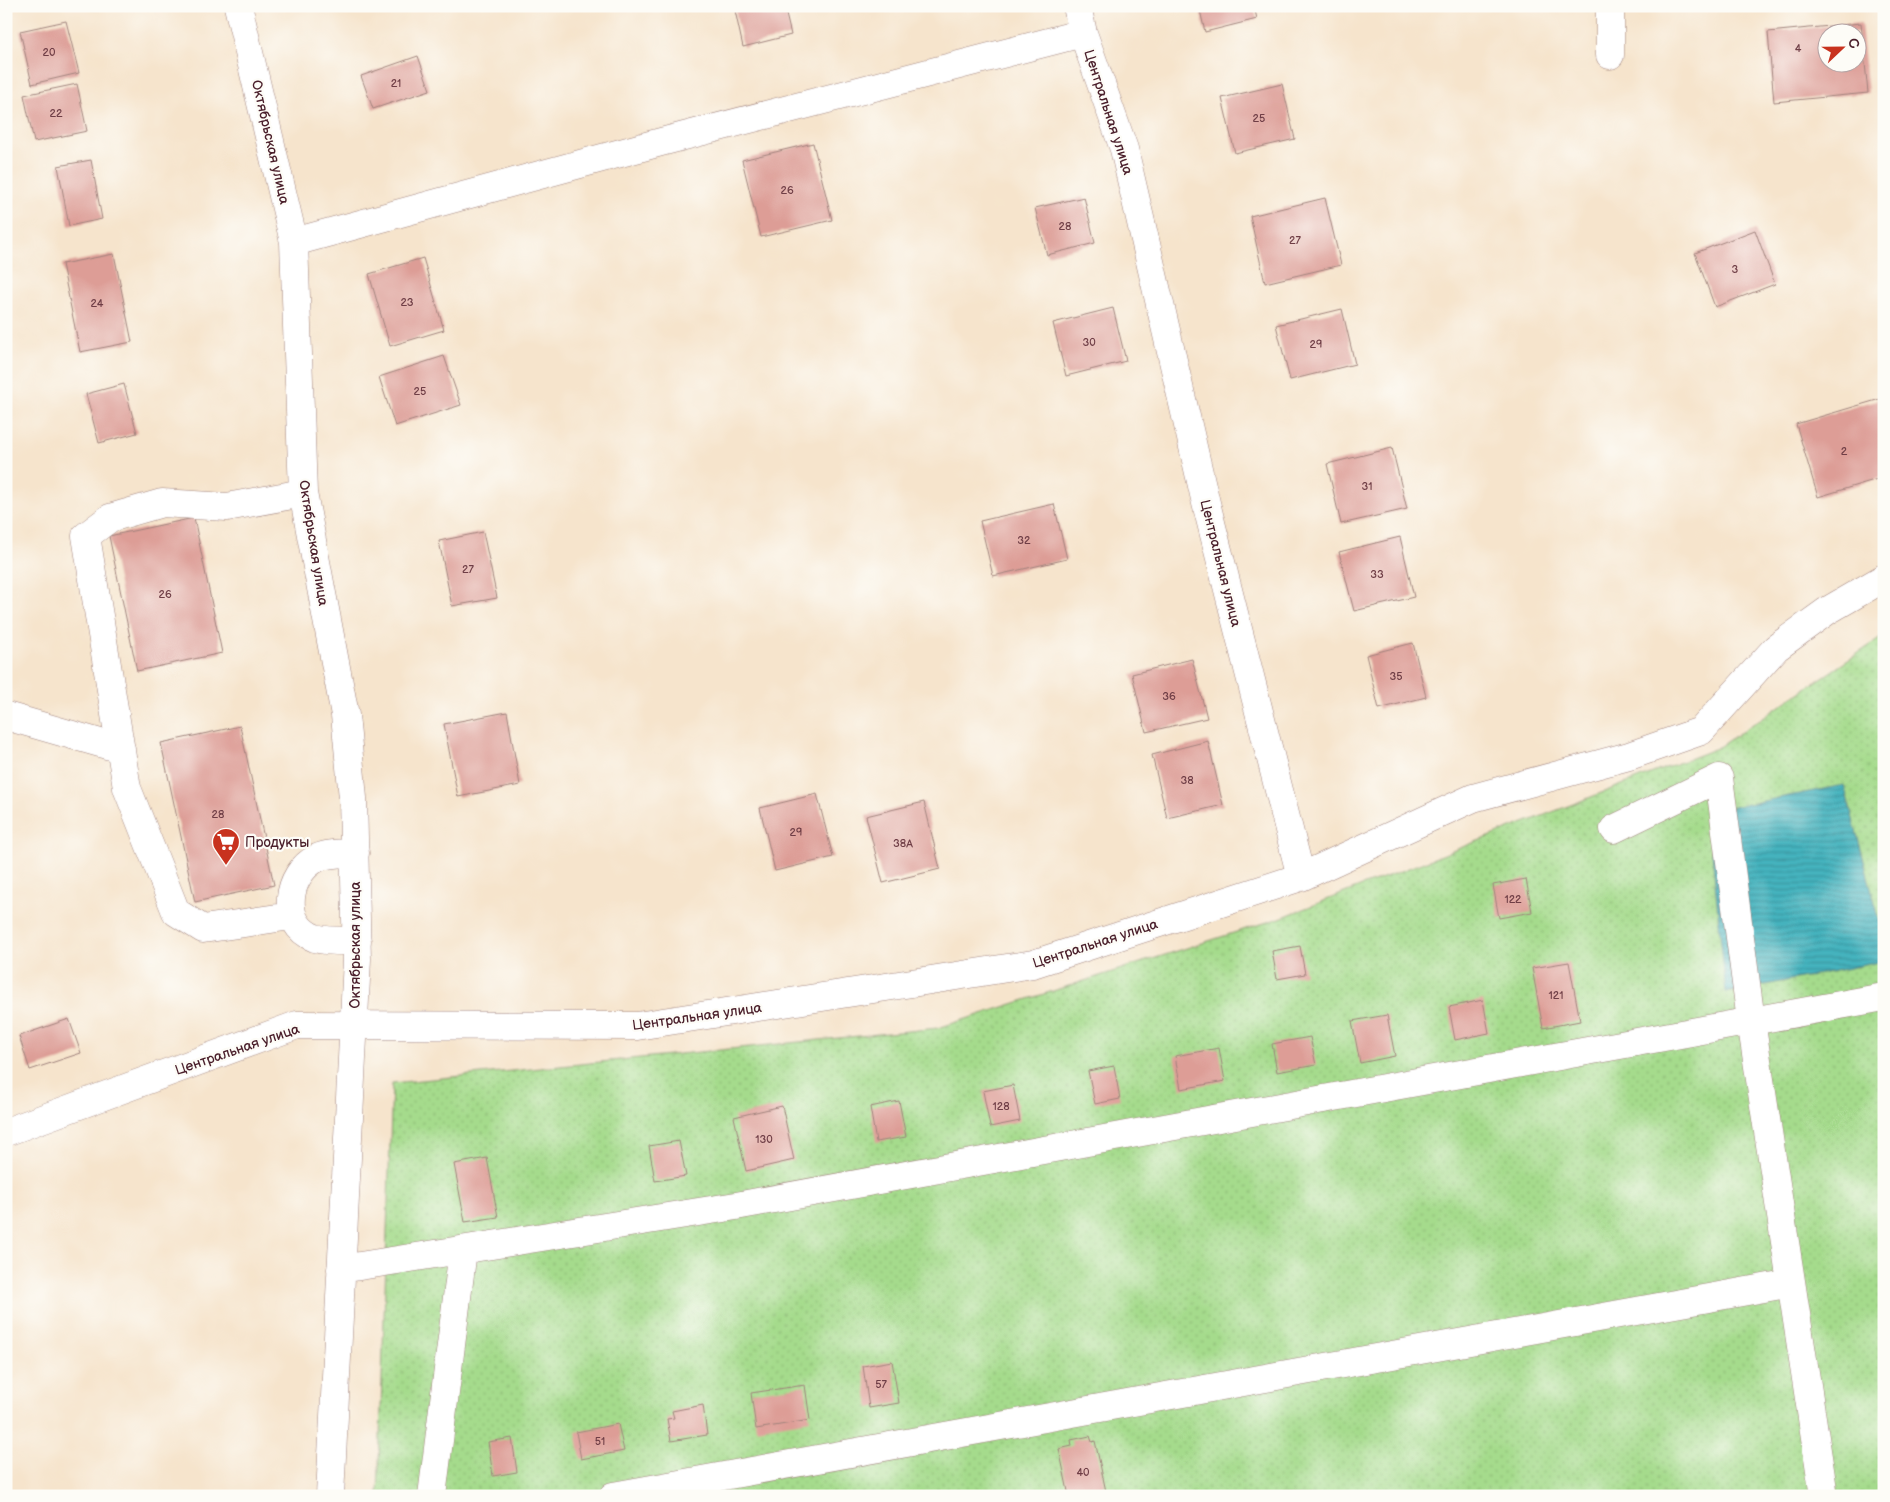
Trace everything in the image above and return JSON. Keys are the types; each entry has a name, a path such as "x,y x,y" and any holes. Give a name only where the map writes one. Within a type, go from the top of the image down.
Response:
{"street":[{"name":"Октябрьская улица","path":"238,6 294,242 303,493 345,715 353,798 357,941 330,1496"},
{"name":"Центральная улица","path":"6,1132 296,1025 637,1026 1033,964 1301,877 1206,503 1124,149 1083,33 1077,6"},
{"path":"1610,6 1610,55"},
{"path":"294,242 660,142 1083,33"},
{"path":"291,916 203,929 176,912 127,788 86,536 110,518 162,503 227,507 303,493"},
{"path":"1301,877 1474,798 1629,756 1701,731 1776,648 1827,611 1884,578"},
{"path":"6,716 121,749"},
{"path":"1614,829 1719,778 1752,1020 1824,1496"},
{"path":"355,853 335,853 317,858 300,871 291,890 291,916 301,928 314,937 335,941 357,941"},
{"path":"341,1269 736,1206 1884,997"},
{"path":"432,1496 464,1250"},
{"path":"612,1496 1791,1283"}],"green space":[{"path":"1884,636 1884,1496 378,1496 392,1083 938,1028 1280,918 1717,748"}],"water":[{"path":"1844,785 1884,937 1884,961 1726,993 1708,812"}],"building":[{"path":"734,6 784,6 791,35 743,47"},
{"path":"1199,6 1254,6 1257,19 1205,32"},
{"path":"66,21 79,73 32,84 20,31"},
{"path":"1818,27 1818,72 1866,72 1868,93 1774,102 1768,32"},
{"path":"418,56 430,90 373,109 361,76"},
{"path":"77,84 87,131 34,142 24,95"},
{"path":"1282,84 1295,139 1235,153 1222,98"},
{"path":"813,143 832,220 761,237 742,160"},
{"path":"91,160 102,219 69,226 58,166"},
{"path":"1084,197 1095,243 1047,255 1035,208"},
{"path":"1325,198 1341,265 1265,283 1250,216"},
{"path":"1755,230 1775,284 1715,307 1695,253"},
{"path":"114,254 132,342 80,352 62,264"},
{"path":"423,258 444,330 390,346 369,274"},
{"path":"1113,308 1126,361 1066,376 1053,323"},
{"path":"1342,309 1355,364 1290,380 1276,325"},
{"path":"444,356 461,405 395,426 379,377"},
{"path":"124,384 137,433 99,443 86,394"},
{"path":"1880,399 1884,413 1884,477 1818,497 1796,424"},
{"path":"1392,448 1407,509 1341,524 1327,464"},
{"path":"1054,504 1067,559 993,576 980,521"},
{"path":"194,518 222,653 137,671 109,536"},
{"path":"483,532 497,598 452,606 439,541"},
{"path":"1400,537 1414,597 1354,611 1339,552"},
{"path":"1413,643 1426,697 1379,709 1366,655"},
{"path":"1192,659 1207,718 1146,732 1132,674"},
{"path":"507,712 520,785 458,797 444,724"},
{"path":"240,726 274,885 195,902 161,743"},
{"path":"1208,741 1223,805 1167,818 1152,755"},
{"path":"817,794 833,857 775,871 760,808"},
{"path":"924,802 940,869 883,883 866,816"},
{"path":"1526,879 1532,912 1499,918 1493,885"},
{"path":"1300,946 1305,974 1277,979 1272,951"},
{"path":"1569,962 1580,1021 1543,1028 1532,968"},
{"path":"1483,1000 1489,1033 1455,1040 1449,1007"},
{"path":"1387,1015 1395,1056 1360,1063 1352,1021"},
{"path":"69,1019 81,1053 30,1070 19,1036"},
{"path":"1310,1037 1316,1065 1277,1072 1272,1044"},
{"path":"1219,1048 1225,1081 1181,1089 1175,1056"},
{"path":"1114,1066 1120,1099 1095,1104 1088,1071"},
{"path":"1013,1085 1020,1121 990,1127 983,1091"},
{"path":"899,1101 906,1137 876,1142 870,1107"},
{"path":"782,1106 794,1160 746,1171 734,1117"},
{"path":"679,1141 686,1176 655,1181 649,1146"},
{"path":"487,1158 498,1217 465,1222 454,1164"},
{"path":"892,1361 899,1403 869,1408 863,1366"},
{"path":"805,1385 810,1420 756,1429 751,1393"},
{"path":"703,1405 707,1435 671,1441 667,1419 674,1418 672,1411"},
{"path":"618,1424 624,1451 581,1459 576,1432"},
{"path":"1090,1436 1092,1442 1095,1441 1107,1496 1069,1496 1059,1449 1072,1446 1071,1440"},
{"path":"512,1438 517,1472 493,1476 488,1442"}],"place":[{"name":"Продукты","path":"226,866"}]}
